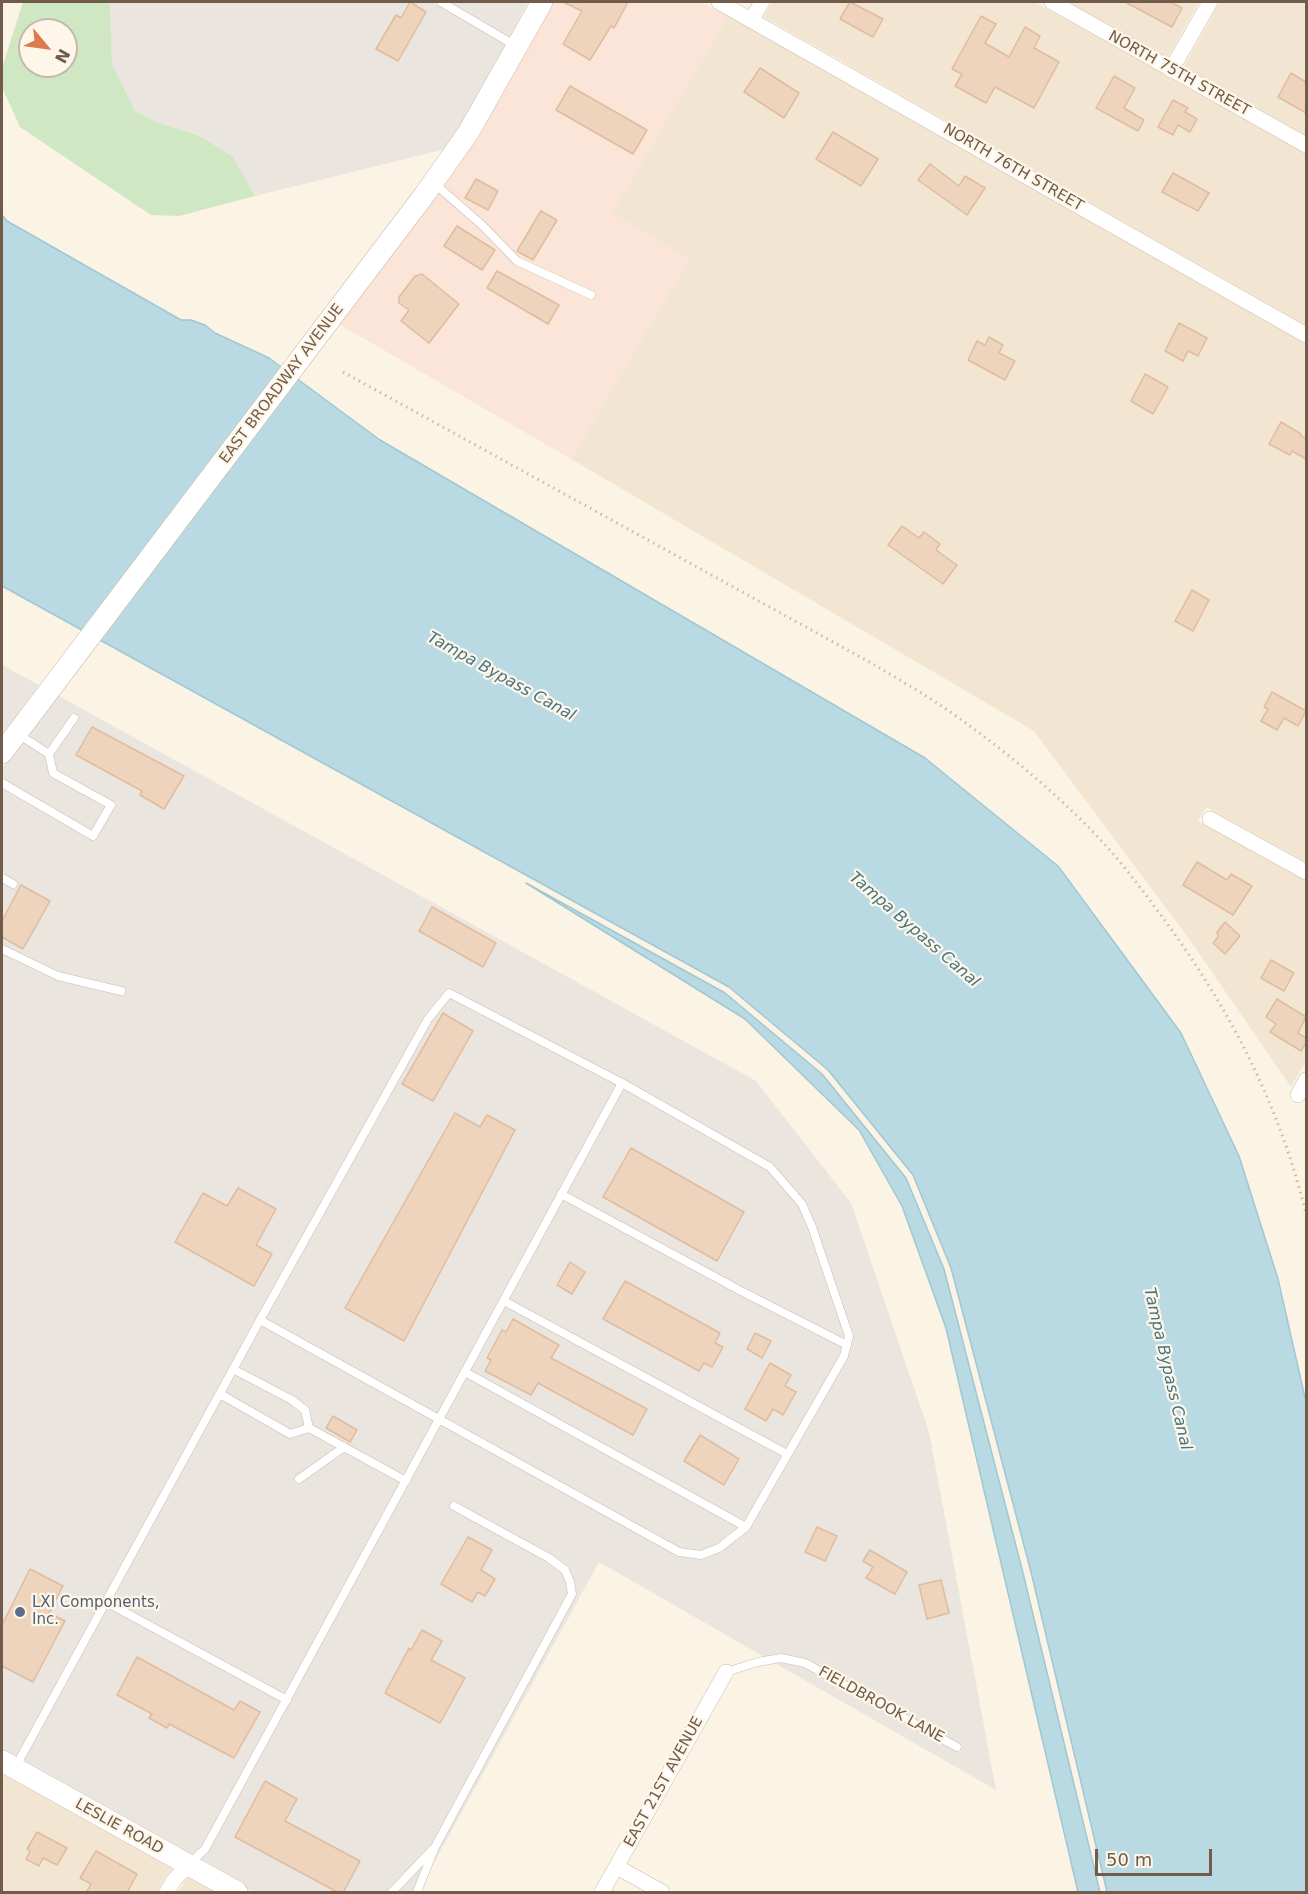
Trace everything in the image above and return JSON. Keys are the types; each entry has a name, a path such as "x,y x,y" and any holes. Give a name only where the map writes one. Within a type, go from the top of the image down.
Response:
{"main road":[{"name":"EAST BROADWAY AVENUE","path":"2,753 434,183 468,133 542,2"},
{"name":"LESLIE ROAD","path":"8,1764 237,1893"}],"street":[{"name":"NORTH 76TH STREET","path":"719,2 1306,335"},
{"path":"752,19 762,2"},
{"name":"NORTH 75TH STREET","path":"1052,2 1306,145"},
{"path":"1171,70 1209,2"},
{"path":"1210,819 1306,872"},
{"path":"1298,1095 1306,1080"},
{"name":"EAST 21ST AVENUE","path":"602,1893 726,1672"},
{"path":"167,1893 174,1880 188,1865"},
{"path":"617,1867 662,1893"}],"lane":[{"path":"441,2 517,46"},
{"path":"434,183 482,225 517,261 591,296"},
{"path":"49,754 74,718"},
{"path":"2,783 93,836 111,805 53,773 49,754 16,733"},
{"path":"2,878 13,884"},
{"path":"2,949 58,976 121,991"},
{"path":"8,1764 106,1602 260,1320 428,1019 449,993 622,1083 770,1167 802,1204 813,1227 849,1336 844,1356 746,1527 719,1548 701,1555 679,1552 260,1320"},
{"path":"188,1865 205,1849 622,1083"},
{"path":"561,1194 846,1345"},
{"path":"504,1301 788,1454"},
{"path":"233,1369 292,1400 305,1410 309,1428"},
{"path":"465,1372 746,1527"},
{"path":"220,1394 290,1434 309,1428 406,1481"},
{"path":"299,1479 344,1447"},
{"path":"417,1893 435,1847 572,1594 565,1570 549,1558 454,1506"},
{"path":"106,1602 287,1700"},
{"name":"FIELDBROOK LANE","path":"726,1672 781,1658 805,1663 957,1747"},
{"path":"392,1893 435,1847"}],"path":[{"path":"343,372 873,664 951,713 994,745 1075,813 1136,881 1179,938 1228,1017 1269,1098 1299,1182 1306,1214"}],"shaded area":[{"path":"110,2 528,2 481,93 445,149 255,196 233,157 200,136 153,121 135,111 112,64"},
{"path":"553,2 701,2 728,16 612,213 690,259 571,459 339,324 433,199 510,78"},
{"path":"772,2 1035,2 1306,154 1306,326 764,17"},
{"path":"1068,2 1199,2 1167,59"},
{"path":"1220,2 1306,2 1306,136 1183,68"},
{"path":"728,16 1306,344 1306,863 1206,807 1198,821 1306,881 1306,1061 1291,1087 1192,943 1034,731 571,459 689,259 612,213"},
{"path":"2,665 41,686 2,738"},
{"path":"57,695 756,1081 851,1203 929,1432 996,1790 599,1562 418,1892 253,1892 2,1752 2,768"},
{"path":"2,1770 174,1866 157,1892 2,1892"},
{"path":"190,1875 220,1892 178,1892"}],"green space":[{"path":"23,2 110,2 112,64 135,111 153,121 200,136 233,157 255,196 179,216 151,215 20,127 2,87 2,68"}],"water":[{"name":"Tampa Bypass Canal","path":"2,215 7,221 181,320 191,320 205,325 215,333 269,358 380,440 925,758 1058,866 1181,1033 1239,1156 1278,1279 1306,1402 1306,1892 1107,1892 1031,1572 951,1268 913,1175 828,1070 729,987 2,586"},
{"path":"526,883 725,993 822,1074 906,1178 944,1269 1023,1573 1100,1892 1078,1892 946,1328 902,1206 859,1130 745,1019"}],"building":[{"path":"410,2 426,12 398,61 376,49 396,15 401,18"},
{"path":"563,2 628,2 614,28 611,26 590,60 563,44 582,11"},
{"path":"850,2 883,19 873,37 840,19"},
{"path":"1125,2 1170,2 1182,8 1172,27"},
{"path":"981,16 996,24 985,43 1009,57 1025,27 1040,36 1034,48 1059,62 1034,108 995,87 986,103 955,86 962,74 952,69"},
{"path":"760,68 799,93 784,118 744,92"},
{"path":"1291,73 1306,82 1306,113 1278,97"},
{"path":"1114,76 1135,88 1124,108 1144,120 1138,131 1096,108"},
{"path":"570,86 647,130 633,154 556,110"},
{"path":"1173,100 1188,108 1185,112 1197,119 1190,132 1178,125 1173,135 1158,127"},
{"path":"833,132 878,159 861,186 816,159"},
{"path":"930,164 959,186 965,176 985,188 967,215 918,180"},
{"path":"1173,173 1209,193 1198,211 1162,192"},
{"path":"476,179 498,191 488,210 465,198"},
{"path":"541,211 557,220 533,260 517,251"},
{"path":"457,226 495,250 482,270 444,246"},
{"path":"497,271 559,305 548,324 487,288"},
{"path":"422,274 459,304 429,343 401,321 409,310 399,303 399,297 415,276"},
{"path":"1179,323 1207,338 1198,356 1188,351 1183,361 1165,351"},
{"path":"989,337 1003,345 999,353 1015,361 1005,380 968,360 977,341 985,345"},
{"path":"1145,374 1168,387 1153,414 1131,401"},
{"path":"1281,422 1306,439 1306,459 1292,451 1290,455 1269,444"},
{"path":"902,526 919,538 924,532 940,544 936,550 957,565 943,584 888,545"},
{"path":"1192,590 1209,600 1193,631 1175,621"},
{"path":"1272,692 1306,711 1298,726 1284,718 1277,730 1261,721 1268,709 1264,707"},
{"path":"92,727 184,776 164,809 140,795 142,791 76,755"},
{"path":"1197,862 1227,880 1231,874 1252,886 1233,915 1183,885"},
{"path":"21,885 50,901 23,949 2,937 2,921"},
{"path":"432,907 496,943 483,967 419,931"},
{"path":"1225,922 1240,936 1225,954 1213,943 1218,937 1217,932"},
{"path":"1271,960 1294,973 1284,991 1261,978"},
{"path":"1277,999 1306,1017 1298,1033 1306,1038 1301,1051 1270,1032 1276,1024 1266,1017"},
{"path":"443,1013 473,1031 433,1101 402,1084"},
{"path":"455,1113 480,1127 487,1115 515,1130 404,1341 345,1308"},
{"path":"631,1148 744,1212 717,1261 603,1197"},
{"path":"238,1188 276,1209 256,1245 272,1254 254,1286 175,1242 203,1193 227,1206"},
{"path":"570,1262 585,1272 572,1294 557,1285"},
{"path":"625,1281 720,1333 715,1343 723,1347 712,1367 704,1363 699,1371 603,1319"},
{"path":"513,1319 559,1345 551,1358 647,1409 633,1435 538,1383 531,1395 485,1371 491,1360 487,1358 502,1330 506,1332"},
{"path":"755,1333 771,1341 762,1358 747,1349"},
{"path":"770,1363 791,1375 785,1386 796,1392 783,1415 773,1409 766,1421 745,1409"},
{"path":"333,1416 357,1430 350,1442 326,1428"},
{"path":"700,1435 739,1459 724,1485 684,1461"},
{"path":"817,1527 837,1536 825,1561 805,1552"},
{"path":"468,1537 492,1550 481,1570 495,1579 485,1596 478,1592 472,1602 441,1584"},
{"path":"870,1550 907,1572 895,1594 866,1578 873,1567 863,1561"},
{"path":"30,1569 63,1586 49,1613 65,1621 33,1682 2,1666 2,1625"},
{"path":"941,1580 949,1613 927,1619 919,1585"},
{"path":"422,1630 442,1641 431,1660 465,1678 440,1723 385,1693 409,1648 411,1650"},
{"path":"137,1657 234,1710 240,1701 260,1712 234,1758 169,1724 167,1728 149,1718 152,1714 117,1695"},
{"path":"265,1781 297,1799 285,1821 360,1861 343,1893 339,1893 235,1837"},
{"path":"37,1832 67,1848 57,1865 43,1858 39,1866 26,1859 30,1851 27,1849"},
{"path":"96,1851 137,1874 127,1893 86,1893 91,1884 80,1878"}],"place":[{"name":"LXI Components, Inc.","path":"20,1612"}]}
